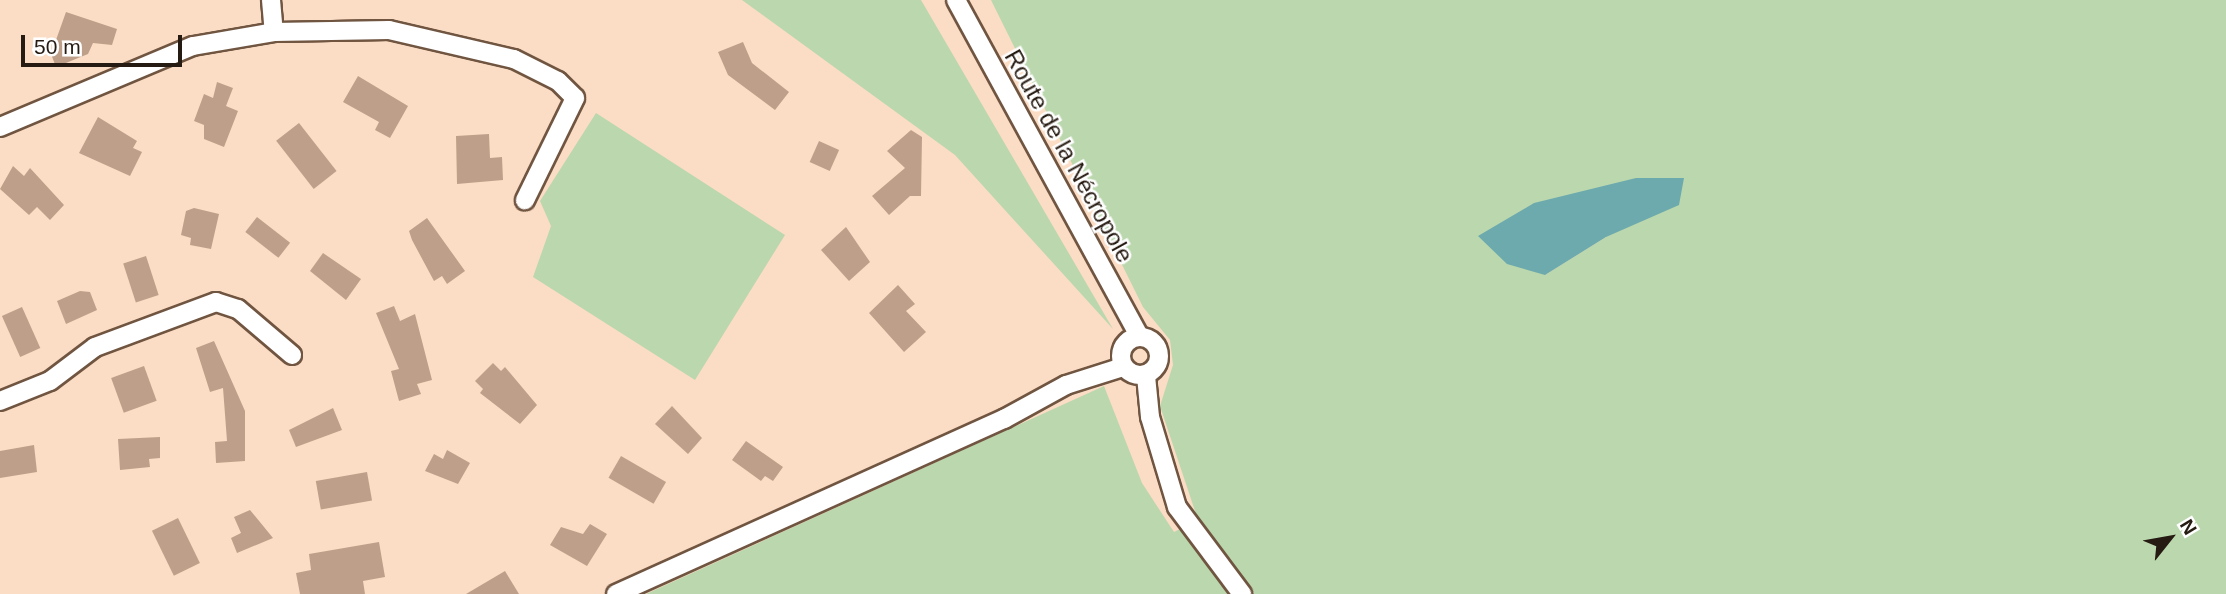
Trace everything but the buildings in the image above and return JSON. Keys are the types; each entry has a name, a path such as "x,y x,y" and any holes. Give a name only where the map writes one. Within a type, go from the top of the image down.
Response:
{"street":[{"path":"271,0 274,32"},
{"name":"Route de la Nécropole","path":"956,0 1139,336"},
{"path":"0,127 193,46 274,32 389,30 514,59 558,81 575,98 525,200"},
{"path":"0,401 50,381 95,346 216,302 239,309 292,355"},
{"path":"1123,367 1123,347 1139,336 1160,353 1157,367 1146,376"},
{"path":"616,594 1004,419 1066,385 1123,367 1146,376"},
{"path":"1146,376 1150,417 1177,507 1242,594"}],"green space":[{"path":"742,0 921,0 1113,329 955,155"},
{"path":"991,0 2226,0 2226,594 646,594 1104,386 1142,483 1174,532 1198,520 1160,406 1173,365 1170,340 1143,307","holes":["1636,178 1606,237 1545,275"]},
{"path":"596,113 785,235 695,380 533,277 551,226 540,201"}],"water":[{"path":"1636,178 1684,178 1679,205 1606,237 1545,275 1507,264 1478,236 1534,203"}]}
